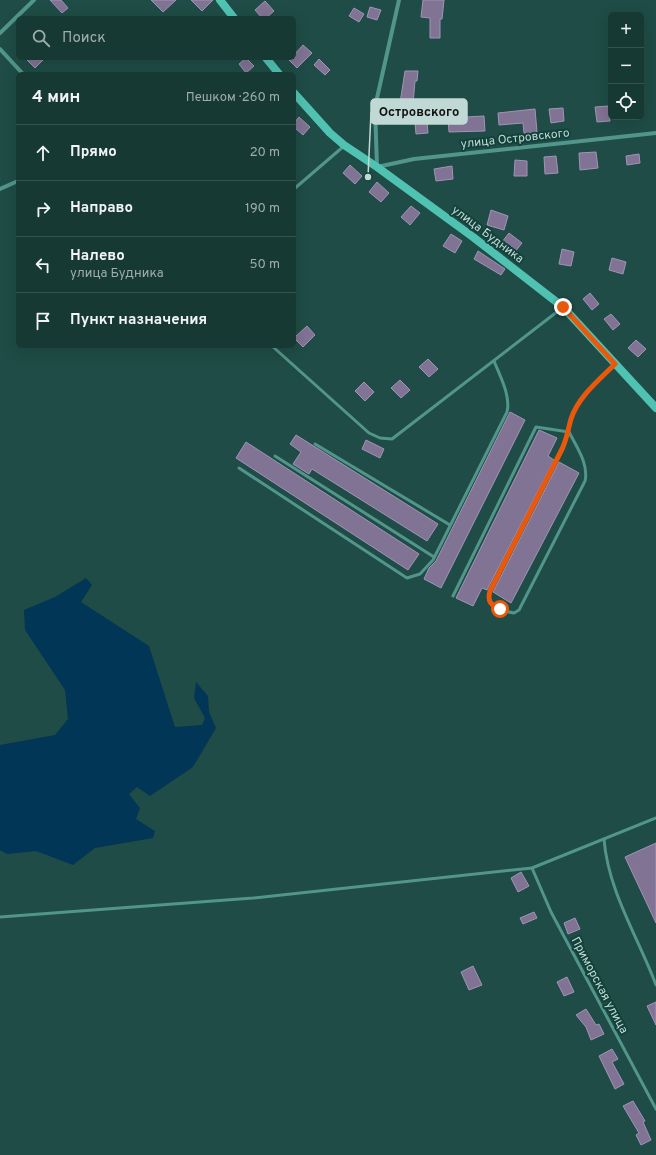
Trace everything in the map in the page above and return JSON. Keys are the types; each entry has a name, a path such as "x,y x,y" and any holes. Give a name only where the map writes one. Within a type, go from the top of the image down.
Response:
{"street":[{"path":"18,16 34,0"},
{"path":"220,0 232,16"},
{"path":"377,167 375,107 399,0"},
{"path":"0,33 16,17"},
{"path":"0,49 21,72"},
{"path":"268,60 277,72"},
{"name":"улица Будника","path":"296,95 330,133 344,146 377,167 473,237 563,307 656,408"},
{"name":"улица Островского","path":"377,167 414,159 656,133"},
{"path":"0,190 16,183"}],"lane":[{"path":"296,187 344,146"},
{"path":"274,348 369,433 386,439 392,439 563,307"},
{"path":"239,468 407,578 420,574 434,557 507,412 509,405 494,361"},
{"path":"569,432 585,466 587,475 586,481 519,610 514,613 500,609 491,604 489,601 490,591 562,449 569,432 571,418 584,396 615,364"},
{"path":"453,596 536,427 569,432"},
{"path":"315,444 450,525"},
{"path":"275,456 434,557"},
{"path":"0,917 253,898 532,868 656,818"},
{"path":"604,839 608,870 622,907 645,956 656,985"},
{"name":"Приморская улица","path":"532,868 540,890 551,912 656,1109"}],"water":[{"path":"86,578 92,585 81,602 149,646 175,727 202,725 205,718 194,698 196,682 208,696 209,712 216,728 193,767 150,796 137,787 129,794 140,808 136,819 155,831 153,838 95,848 73,865 36,851 7,854 0,850 0,745 55,735 68,719 65,690 25,630 24,610 55,597"}],"building":[{"path":"50,0 61,0 68,8 62,13"},
{"path":"151,0 176,0 163,12"},
{"path":"191,0 213,0 202,11"},
{"path":"423,0 444,0 442,19 440,19 440,38 430,38 430,18 421,17"},
{"path":"265,1 274,11 268,16 260,16 255,10"},
{"path":"370,7 381,10 377,20 367,17"},
{"path":"354,8 364,14 359,22 349,16"},
{"path":"303,45 312,53 297,68 289,60 296,60 296,53"},
{"path":"319,59 330,70 325,75 314,65"},
{"path":"27,60 43,60 35,68"},
{"path":"244,60 248,60 254,66 245,72 239,64"},
{"path":"405,71 418,71 417,81 415,81 413,104 400,103"},
{"path":"608,106 608,120 610,121 597,122 595,107"},
{"path":"563,108 564,121 551,123 549,109"},
{"path":"535,109 537,132 524,133 523,123 499,125 498,113"},
{"path":"484,116 485,131 449,132 448,118"},
{"path":"299,117 310,127 303,135 296,129 296,121"},
{"path":"427,121 428,133 416,134 415,122"},
{"path":"596,152 598,168 580,170 579,153"},
{"path":"639,154 640,163 627,165 626,156"},
{"path":"556,156 558,173 545,174 544,157"},
{"path":"515,160 527,161 527,176 514,176"},
{"path":"350,165 362,176 355,184 343,173"},
{"path":"452,166 453,179 436,181 434,169"},
{"path":"377,182 389,193 381,202 369,192"},
{"path":"411,206 420,213 410,225 401,217"},
{"path":"491,210 508,216 504,230 487,225"},
{"path":"509,233 522,243 515,252 502,242"},
{"path":"451,234 462,241 455,253 443,246"},
{"path":"562,249 574,252 571,266 559,264"},
{"path":"478,251 505,269 501,275 474,259"},
{"path":"612,258 626,262 623,274 609,270"},
{"path":"590,293 599,304 592,310 583,299"},
{"path":"611,314 620,324 613,330 604,319"},
{"path":"307,326 315,335 303,347 296,340 296,336"},
{"path":"636,340 646,349 638,357 628,348"},
{"path":"428,359 438,369 429,377 419,367"},
{"path":"400,380 410,390 401,398 391,388"},
{"path":"364,382 374,392 365,401 355,391"},
{"path":"510,412 525,420 441,588 424,579 429,568 436,561"},
{"path":"539,430 557,438 548,456 554,460 487,590 482,588 473,606 456,598"},
{"path":"296,435 438,524 427,541 312,469 309,474 293,464 301,452 290,444"},
{"path":"366,440 384,449 380,458 362,449"},
{"path":"246,442 419,554 408,570 236,458"},
{"path":"559,462 579,473 511,603 493,592"},
{"path":"656,843 656,923 625,857"},
{"path":"521,872 529,886 518,892 511,878"},
{"path":"534,912 537,918 523,924 520,918"},
{"path":"575,918 580,929 568,934 564,923"},
{"path":"473,966 482,985 469,990 461,972"},
{"path":"567,977 574,992 564,996 557,982"},
{"path":"656,1002 656,1025 647,1006"},
{"path":"586,1009 596,1025 599,1024 604,1034 591,1040 586,1027 576,1015"},
{"path":"612,1049 618,1059 612,1062 624,1084 615,1089 599,1056"},
{"path":"633,1101 645,1121 643,1122 651,1140 641,1145 636,1135 639,1133 623,1106"}],"place":[{"name":"Островского","path":"368,177"}],"route":[{"path":"500,609 491,604 488,596 562,449 568,436 571,418 584,396 615,364 563,307"}]}
